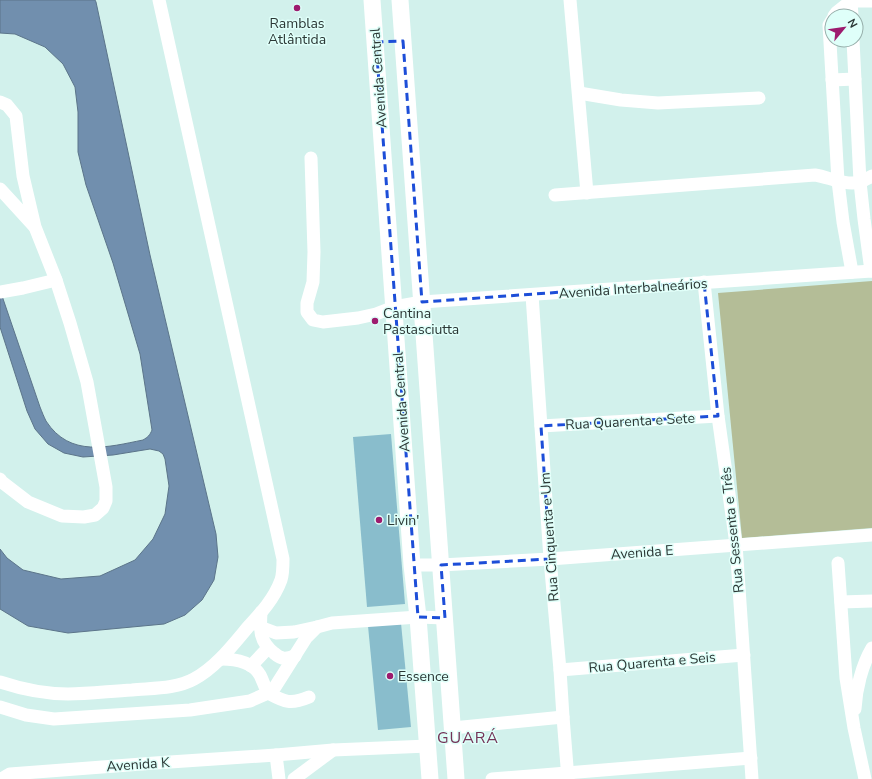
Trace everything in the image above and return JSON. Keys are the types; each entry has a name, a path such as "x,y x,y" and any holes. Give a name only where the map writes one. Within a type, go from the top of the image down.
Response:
{"main road":[{"name":"Avenida Central","path":"372,0 412,565 418,617 430,779"},
{"name":"Avenida Central","path":"400,0 456,779"},
{"path":"376,42 403,41"}],"street":[{"path":"0,682 11,686 41,692 68,694 153,688 176,685 193,680 221,659 272,598 282,579 283,560 159,0"},
{"path":"570,0 587,193"},
{"path":"851,1 851,8"},
{"path":"842,8 851,1 872,1"},
{"path":"830,48 838,181 843,222 852,272"},
{"path":"853,48 860,182 872,271"},
{"path":"832,80 855,79"},
{"path":"579,93 621,100 658,103 759,98"},
{"path":"0,102 7,105 16,116 23,176 35,227 56,280 87,382 106,487 106,501 103,508 96,516 62,516 28,502 0,479"},
{"name":"Avenida Interbalneários","path":"311,158 314,282 307,303 307,312 313,320 323,322 358,318 422,302 872,271"},
{"path":"555,195 815,175 826,176 838,181 860,182 872,176"},
{"path":"0,189 35,227"},
{"path":"843,222 864,219"},
{"path":"3,292 56,280"},
{"name":"Rua Sessenta e Três","path":"704,282 718,416 736,544 752,779"},
{"name":"Rua Cinquenta e Um","path":"532,295 550,559 568,776"},
{"name":"Rua Quarenta e Sete","path":"541,426 718,416"},
{"name":"Avenida E","path":"412,565 441,565 550,559 872,535"},
{"path":"838,563 846,678 854,728 865,779"},
{"path":"841,602 872,601"},
{"path":"261,612 260,627 264,643 277,656 286,659 295,656"},
{"path":"260,627 276,633 294,632 332,623 418,617 444,618"},
{"path":"0,707 54,719 190,710 250,701 268,693 275,688 306,638 317,627"},
{"path":"251,666 268,648"},
{"path":"854,728 856,700 862,672 872,648"},
{"name":"Rua Quarenta e Seis","path":"560,670 744,654"},
{"path":"221,659 234,659 249,664 260,674 268,693 284,702 297,702 309,698"},
{"path":"452,728 563,716"},
{"name":"Avenida K","path":"2,779 10,774 147,763 333,750 428,746"},
{"path":"294,779 333,750"},
{"path":"276,755 279,779"},
{"path":"492,779 568,776 751,758"}],"highlighted area":[{"path":"403,41 422,302 704,282 718,416 541,426 550,559 441,565 445,618 418,617 376,42"}],"green space":[{"path":"872,281 872,528 742,538 718,293"}],"water":[{"path":"0,0 95,0 96,2 150,255 216,534 218,557 214,580 202,600 185,615 164,624 68,633 28,626 0,609 0,549 7,558 23,570 61,579 100,576 135,560 153,539 165,514 169,486 165,459 163,454 159,451 150,449 113,455 83,457 64,453 48,444 35,429 27,411 0,327 0,290 40,407 46,421 56,433 66,441 78,445 103,447 143,440 149,436 152,430 140,354 113,263 86,185 78,152 78,112 75,87 63,64 45,47 15,34 0,33"}],"building":[{"name":"Livin'","path":"391,434 405,604 367,607 353,437"},
{"name":"Essence","path":"401,623 411,727 378,730 368,626"}],"place":[{"name":"Ramblas Atlântida","path":"297,8"},
{"name":"Cantina Pastasciutta","path":"375,321"},
{"name":"Livin'","path":"379,520"},
{"name":"Essence","path":"390,676"}],"district":[{"name":"GUARÁ","path":"468,737"}]}
